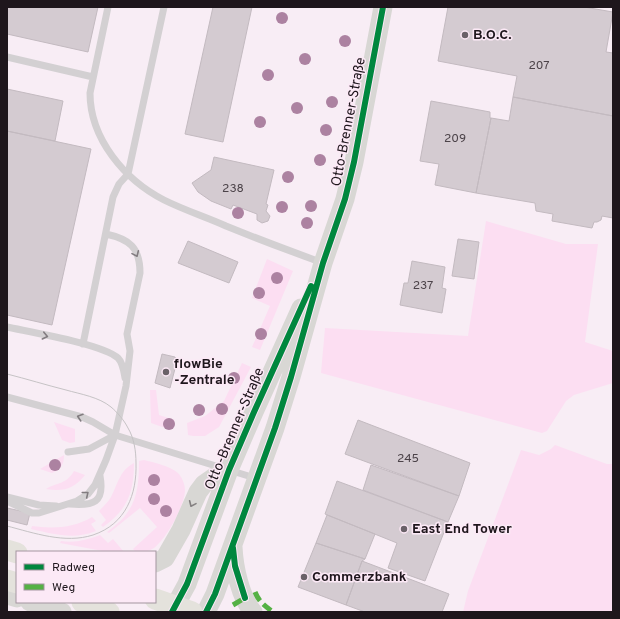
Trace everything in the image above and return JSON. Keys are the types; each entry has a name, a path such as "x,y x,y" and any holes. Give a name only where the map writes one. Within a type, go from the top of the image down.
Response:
{"main road":[{"path":"156,599 179,610"},
{"path":"85,603 109,612"}],"street":[{"name":"Otto-Brenner-Straße","path":"206,612 215,594 292,377 323,263 349,187 383,7"},
{"name":"Otto-Brenner-Straße","path":"179,610 229,470 273,369 323,263"},
{"path":"156,562 165,558 181,530 198,492 204,484 217,475 229,470"},
{"path":"233,542 238,578 244,598 253,612"},
{"path":"33,603 62,612"}],"lane":[{"path":"108,7 90,93 90,104 100,136 111,156 128,174 164,200 273,245 323,263"},
{"path":"82,344 114,195 119,184 128,174 164,7"},
{"path":"7,57 93,77"},
{"path":"7,501 32,513 48,511 77,501 88,494 100,476 115,435 126,386 130,351 127,334 140,273 138,256 130,243 106,234"},
{"path":"7,327 82,344 104,351 118,358 124,369 126,386"},
{"path":"7,397 82,417 115,435 257,479"},
{"path":"68,452 89,449 115,435"},
{"path":"7,497 39,505 53,506 93,503 100,497 102,487 100,476"}],"shaded area":[{"path":"486,221 566,244 598,244 585,342 613,351 613,383 574,395 566,401 547,431 542,433 321,373 325,328 468,336"},
{"path":"267,259 293,271 260,350 252,347 270,306 252,298"},
{"path":"242,363 251,367 219,427 205,436 188,435 187,423 205,416 224,401"},
{"path":"150,390 156,390 159,415 175,420 168,429 151,423"},
{"path":"54,422 75,429 75,442 70,443 62,440"},
{"path":"555,445 607,464 613,464 613,612 463,612 468,591 521,450 539,455 551,449"},
{"path":"64,455 63,464 52,473 40,469"},
{"path":"144,460 163,465 176,471 183,480 185,491 178,514 164,538 154,548 147,551 135,551 133,549 157,527 140,508 109,533 107,532 124,517 134,501 138,483 139,461"},
{"path":"134,463 133,483 128,500 118,514 103,527 101,525 106,520 99,511 111,497 122,474"},
{"path":"74,471 85,475 77,484 63,490 46,489 65,481"},
{"path":"92,517 96,521 91,524 96,531 88,534 72,536 47,533 31,529 32,526 63,527 85,521"},
{"path":"100,535 108,543 113,539 123,551 103,551 60,543 61,541 81,541"}],"building":[{"path":"7,7 98,7 88,52 7,34"},
{"path":"213,7 252,7 223,142 185,134"},
{"path":"448,7 584,7 613,12 606,52 613,53 613,116 513,97 517,76 438,61"},
{"path":"7,89 63,101 55,141 7,131"},
{"path":"513,97 613,116 613,218 602,216 601,220 594,222 592,228 552,221 553,214 536,211 535,203 476,193 491,118 509,121"},
{"path":"431,101 490,112 491,118 476,193 435,185 439,164 420,161"},
{"path":"7,131 91,149 52,325 7,315"},
{"path":"214,157 274,170 266,204 268,205 266,211 270,216 268,221 262,223 257,220 257,214 233,205 231,209 211,201 198,192 192,183 211,170"},
{"path":"458,239 479,242 474,279 452,276"},
{"path":"188,241 238,262 229,283 178,263"},
{"path":"412,261 445,267 442,288 446,289 442,313 400,305 404,283 408,283"},
{"name":"flowBie -Zentrale","path":"162,354 175,357 177,361 170,388 155,383"},
{"path":"358,420 470,463 459,496 345,454"},
{"path":"371,465 459,496 448,522 363,490"},
{"name":"East End Tower","path":"337,481 448,522 425,581 388,568 397,543 325,514"},
{"path":"7,508 30,513 27,525 7,520"},
{"path":"327,515 375,534 365,559 316,543"},
{"path":"316,543 365,559 362,561 346,605 298,587"},
{"path":"362,561 449,594 442,612 365,612 346,605"}],"tram line":[{"path":"7,374 89,396 106,404 113,409 124,422 132,436 136,454 136,475 132,497 121,516 104,530 93,535 61,538 7,526"}],"marked path":[{"path":"255,592 260,601 273,612"},
{"path":"233,605 248,596"}],"cycle path":[{"path":"206,612 215,594 275,428 323,263 345,199 354,162 383,7"},
{"path":"172,612 187,584 229,470 311,286"},
{"path":"233,548 235,566 245,598"}],"place":[{"name":"B.O.C.","path":"465,35"},
{"name":"flowBie -Zentrale","path":"166,372"},
{"name":"East End Tower","path":"404,529"},
{"name":"Commerzbank","path":"304,577"}]}
